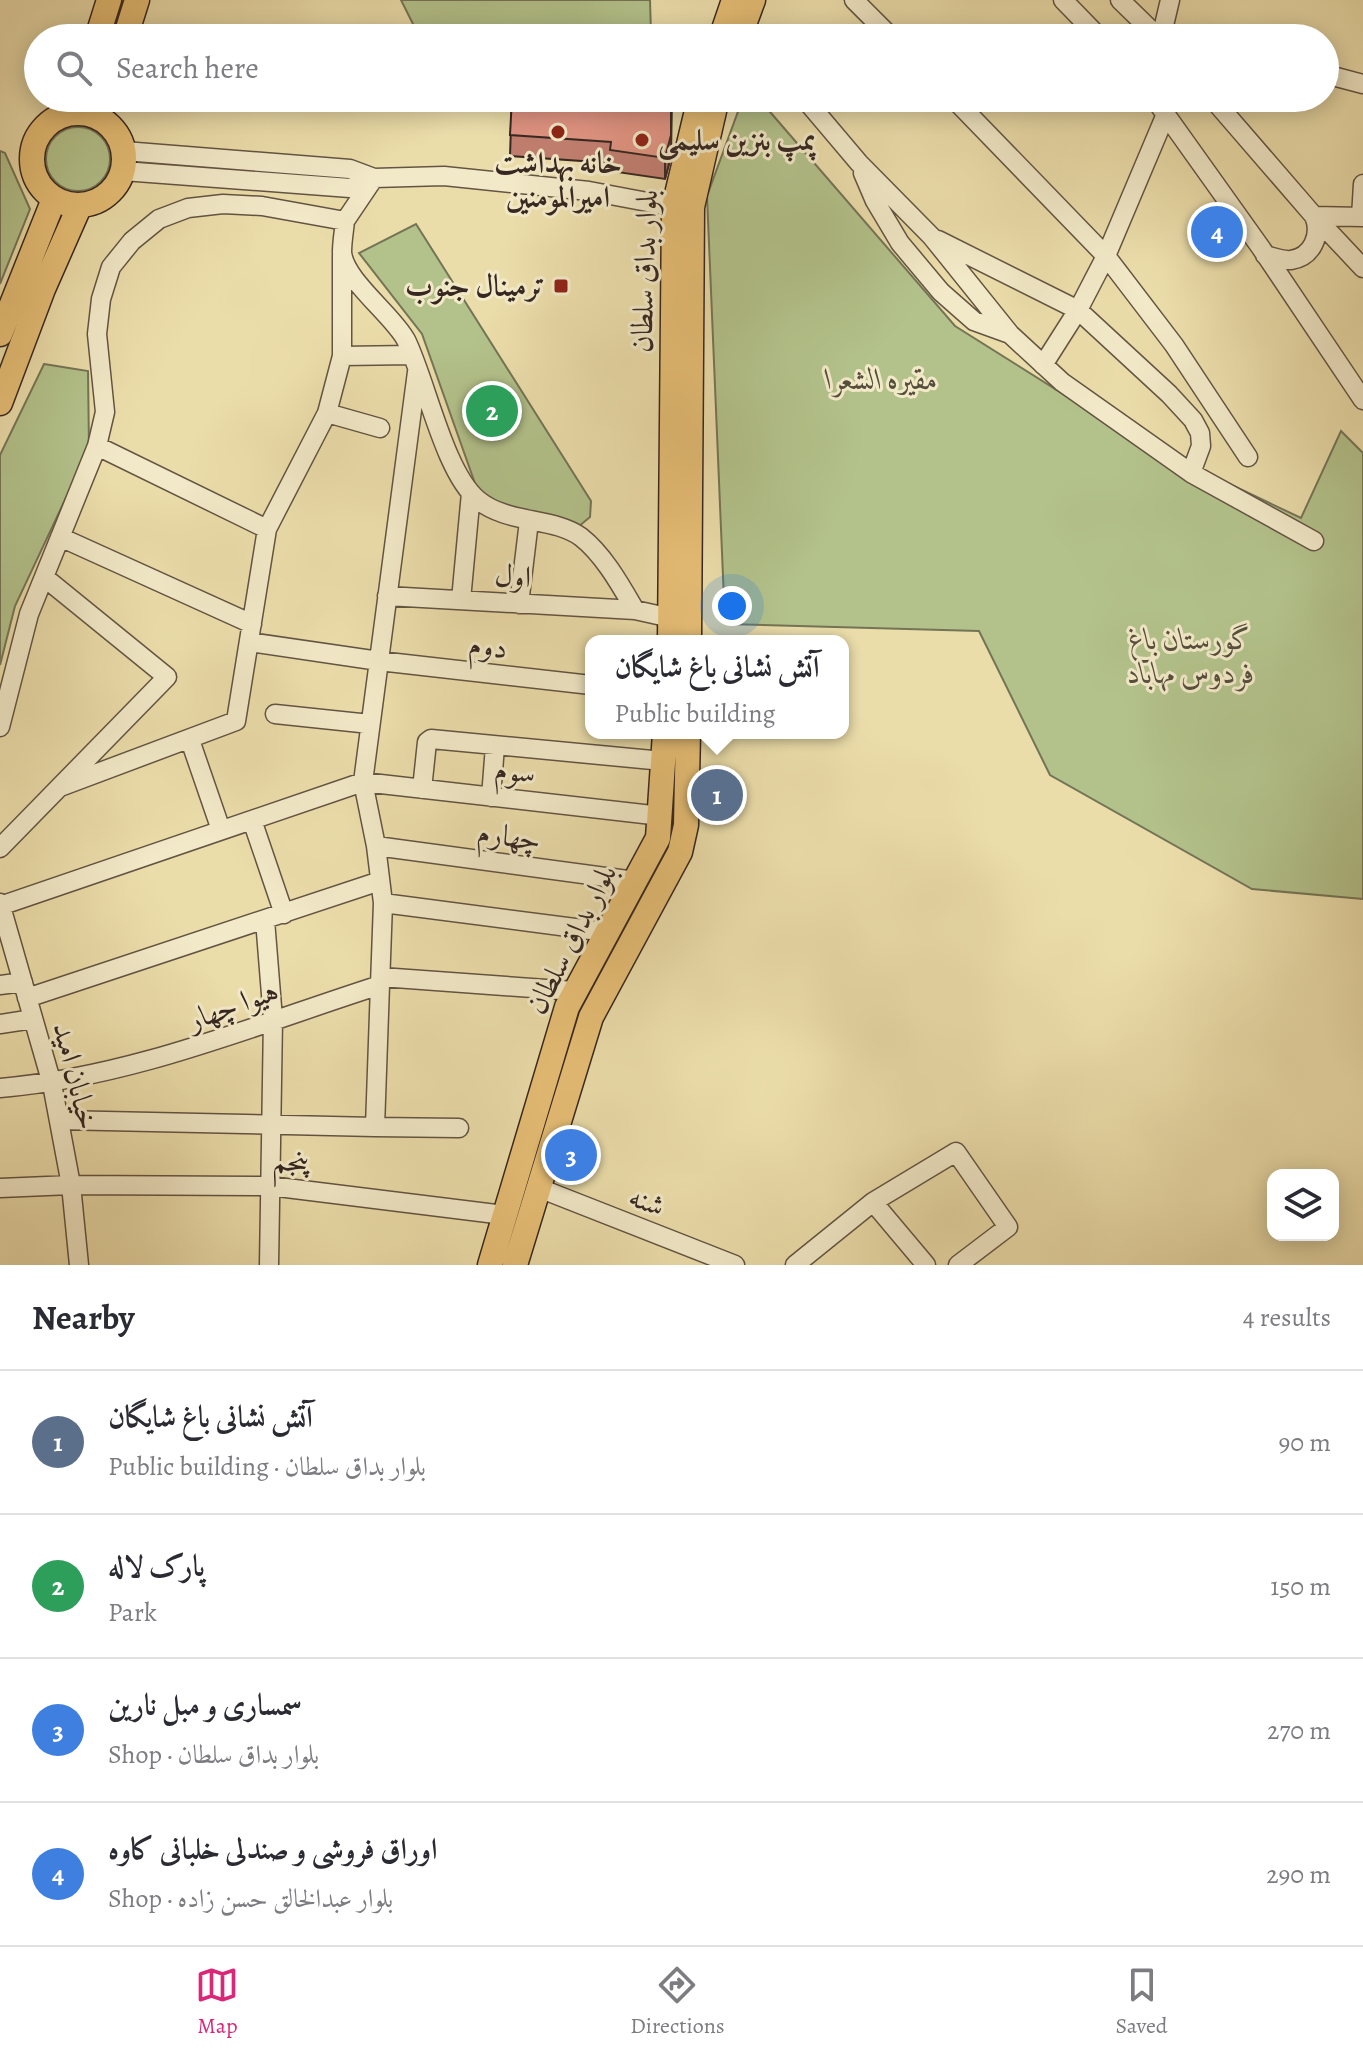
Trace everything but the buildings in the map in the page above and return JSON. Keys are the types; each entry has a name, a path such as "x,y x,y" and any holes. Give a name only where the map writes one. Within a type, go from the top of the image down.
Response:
{"main road":[{"path":"101,24 109,0"},
{"path":"129,24 137,0"},
{"path":"726,24 734,0"},
{"path":"747,24 753,0"},
{"path":"67,112 48,123 38,134 31,163 43,190 54,199 80,205 94,203 117,185 124,161 116,132 106,112"},
{"name":"بلوار بداق سلطان","path":"670,629 674,207 697,112"},
{"name":"بلوار بداق سلطان","path":"689,635 692,207 714,112"},
{"path":"0,334 54,199"},
{"path":"0,403 43,289 80,205"},
{"name":"بلوار بداق سلطان","path":"515,1265 591,1017 680,852 686,825 688,778 684,771 676,767 668,770 672,749"},
{"name":"بلوار بداق سلطان","path":"490,1265 560,1025 574,991 658,838 672,749"}],"street":[{"path":"854,0 878,24"},
{"path":"1063,0 1086,24"},
{"path":"1120,0 1145,24"},
{"path":"1164,24 1170,0"},
{"path":"1339,78 1363,84"},
{"path":"816,112 859,163 932,237 1010,334 1062,382 1191,473 1314,541"},
{"path":"967,112 1106,256 1174,345 1248,457"},
{"path":"1224,112 1363,268"},
{"path":"1043,365 1078,310 1106,256 1166,114"},
{"path":"1166,114 1363,400"},
{"path":"124,161 350,169 374,178"},
{"path":"124,161 350,188 374,178 444,176 589,191 674,207"},
{"path":"859,163 875,201 900,243 941,292 974,321 1010,334"},
{"path":"350,169 350,188"},
{"path":"60,787 236,721 267,529 327,413 342,356 345,221 374,178"},
{"path":"1314,216 1362,217 1363,184"},
{"path":"0,727 29,614 97,446 105,412 97,334 101,299 111,267 132,241 159,219 188,208 223,204 262,206 345,221"},
{"path":"1265,255 1292,260 1309,251 1318,232 1314,216"},
{"path":"932,237 1078,310 1193,420 1200,433 1201,446 1191,473"},
{"path":"342,255 357,281 405,338 451,458 471,493 480,502 505,514 580,536 612,573 635,610"},
{"path":"342,356 414,363"},
{"path":"375,1127 383,903 363,782 414,363"},
{"path":"327,413 380,428"},
{"path":"97,446 267,529"},
{"path":"461,600 471,493"},
{"path":"519,604 529,521"},
{"name":"دوم","path":"60,537 250,633 379,661 585,684"},
{"path":"0,848 167,677 44,577"},
{"name":"اول","path":"387,596 635,610 670,629"},
{"path":"275,714 370,724"},
{"path":"422,789 428,739 495,746 672,749"},
{"path":"190,740 221,830"},
{"path":"491,797 495,746"},
{"path":"0,905 363,782"},
{"name":"سوم","path":"363,782 661,816"},
{"path":"252,820 284,914"},
{"name":"چهارم","path":"376,846 635,881"},
{"path":"0,985 25,990 265,920 380,881"},
{"path":"383,903 606,932"},
{"name":"خیابان امید","path":"0,905 52,1084 71,1185 79,1265"},
{"path":"265,920 273,1019 269,1265"},
{"path":"380,981 574,991"},
{"name":"هیوا چهار","path":"0,1088 52,1084 179,1054 380,981"},
{"path":"0,1024 33,1019"},
{"path":"59,1120 459,1128"},
{"path":"795,1265 873,1202 956,1152 1008,1227 958,1265"},
{"name":"پنجم","path":"0,1188 71,1185 270,1186 504,1215"},
{"name":"شنه","path":"539,1188 735,1265"},
{"path":"873,1202 926,1265"}],"green space":[{"path":"401,0 650,0 651,24 413,24"},
{"name":"گورستان باغ فردوس مهاباد","path":"738,112 770,112 955,326 1133,438 1301,518 1341,431 1363,453 1363,899 1252,889 1050,775 979,631 725,624 707,196"},
{"path":"72,127 84,127 101,136 108,147 108,171 101,182 84,191 72,191 60,186 51,177 46,165 46,153 51,141 60,132"},
{"path":"0,151 5,153 30,209 0,284"},
{"path":"416,224 591,501 590,517 578,527 491,501 477,489 422,334 359,253"},
{"path":"44,364 88,371 89,449 15,606 0,665 0,455"}],"place":[{"name":"خانه بهداشت امیرالمومنین","path":"558,132"},
{"name":"پمپ بنزین سلیمی","path":"642,140"},
{"name":"اوراق فروشی و صندلی خلبانی کاوه","path":"1217,232"},
{"name":"ترمینال جنوب","path":"561,286"},
{"name":"پارک لاله","path":"492,411"},
{"name":"آتش نشانی باغ شایگان","path":"717,795"},
{"name":"سمساری و مبل نارین","path":"571,1155"}],"park label":[{"name":"مقیره الشعرا","path":"882,379"}]}
